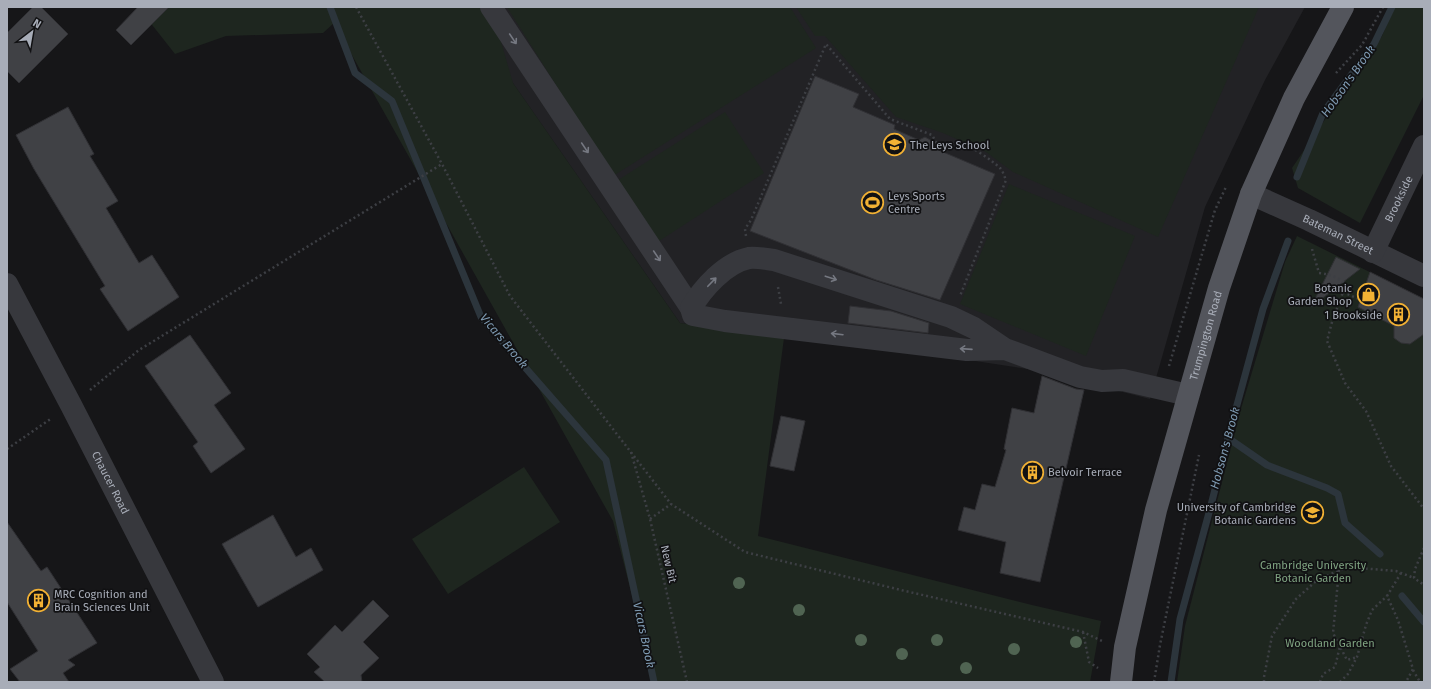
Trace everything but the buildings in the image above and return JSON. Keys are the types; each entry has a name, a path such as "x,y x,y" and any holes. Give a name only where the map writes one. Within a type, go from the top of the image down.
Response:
{"main road":[{"name":"Trumpington Road","path":"1122,676 1125,647 1156,510 1213,304 1251,194 1294,98 1342,7"}],"street":[{"path":"491,7 691,308 693,315 725,321 967,350 1005,349"},
{"name":"Brookside","path":"1374,252 1424,146"},
{"name":"Bateman Street","path":"1251,194 1309,220 1424,276"},
{"path":"691,308 698,296 724,270 737,262 750,258 774,260 951,316 974,328 1005,349 1080,377 1102,380 1123,380 1188,395"},
{"name":"Chaucer Road","path":"7,284 71,405 212,682"}],"path":[{"path":"356,7 442,164 510,296 671,504 745,552 1083,632 1089,662 1098,668 1122,676"},
{"path":"1331,79 1362,45 1383,7"},
{"path":"750,258 745,229 751,220 826,44 890,119 932,135 937,144 944,146 959,143 979,153 991,160 1001,170 1006,180 951,316"},
{"path":"935,148 937,144"},
{"path":"7,449 71,405 139,350 442,164"},
{"path":"774,260 784,328"},
{"path":"1317,266 1319,273 1328,274 1339,278 1346,284 1332,322 1327,341 1345,383 1366,411 1391,466 1424,509"},
{"path":"1343,292 1361,300"},
{"name":"New Bit","path":"630,450 650,519 687,682"},
{"path":"1154,682 1160,644 1199,451"},
{"path":"650,519 671,504"},
{"path":"1414,578 1415,569 1424,548"},
{"path":"1264,682 1272,636 1296,599 1315,582 1339,570 1360,568 1396,571 1414,578 1424,584"},
{"path":"1339,570 1333,633 1347,660 1357,657"},
{"path":"1340,682 1348,674 1357,657 1372,610 1387,596 1401,573"},
{"path":"1387,596 1398,620 1413,669 1420,682"},
{"path":"1320,682 1323,674 1335,667 1340,646"},
{"path":"1406,682 1413,669"}],"shaded area":[{"name":"The Leys School","path":"460,7 1305,7 1265,80 1205,207 1150,399 1041,371 916,352 784,338 680,323"}],"green space":[{"path":"138,7 491,7 513,83 680,323 784,338 758,536 1101,621 1090,682 654,682 613,521 334,23 323,33 226,36 175,54"},
{"path":"507,7 790,7 816,48 613,176"},
{"path":"796,7 1259,7 1158,237 1013,172 986,152 943,133 896,117 825,36 815,36"},
{"path":"1394,7 1424,7 1424,95 1360,223 1298,188 1292,168 1382,36"},
{"path":"725,112 764,173 656,243 615,182"},
{"path":"1009,184 1135,236 1086,356 960,304"},
{"name":"Cambridge University Botanic Garden","path":"1297,236 1424,299 1424,682 1177,682 1185,626 1240,412 1285,262"},
{"path":"524,467 560,522 448,594 412,539"}],"waterway":[{"name":"Vicars Brook","path":"330,7 355,73 392,101 481,317 606,460 654,682"},
{"name":"Hobson's Brook","path":"1297,177 1323,113 1374,44 1392,7"},
{"name":"Hobson's Brook","path":"1171,682 1180,619 1228,438 1263,309 1288,241"},
{"path":"1228,438 1267,465 1327,488 1338,494 1345,523 1380,554"},
{"path":"1402,596 1424,622"}],"place":[{"name":"The Leys School","path":"895,145"},
{"name":"Leys Sports Centre","path":"872,202"},
{"name":"Botanic Garden Shop","path":"1368,294"},
{"name":"1 Brookside","path":"1398,315"},
{"name":"Belvoir Terrace","path":"1032,472"},
{"name":"University of Cambridge Botanic Gardens","path":"1312,513"},
{"name":"MRC Cognition and Brain Sciences Unit","path":"38,600"}],"park label":[{"name":"Woodland Garden","path":"1330,643"}]}
